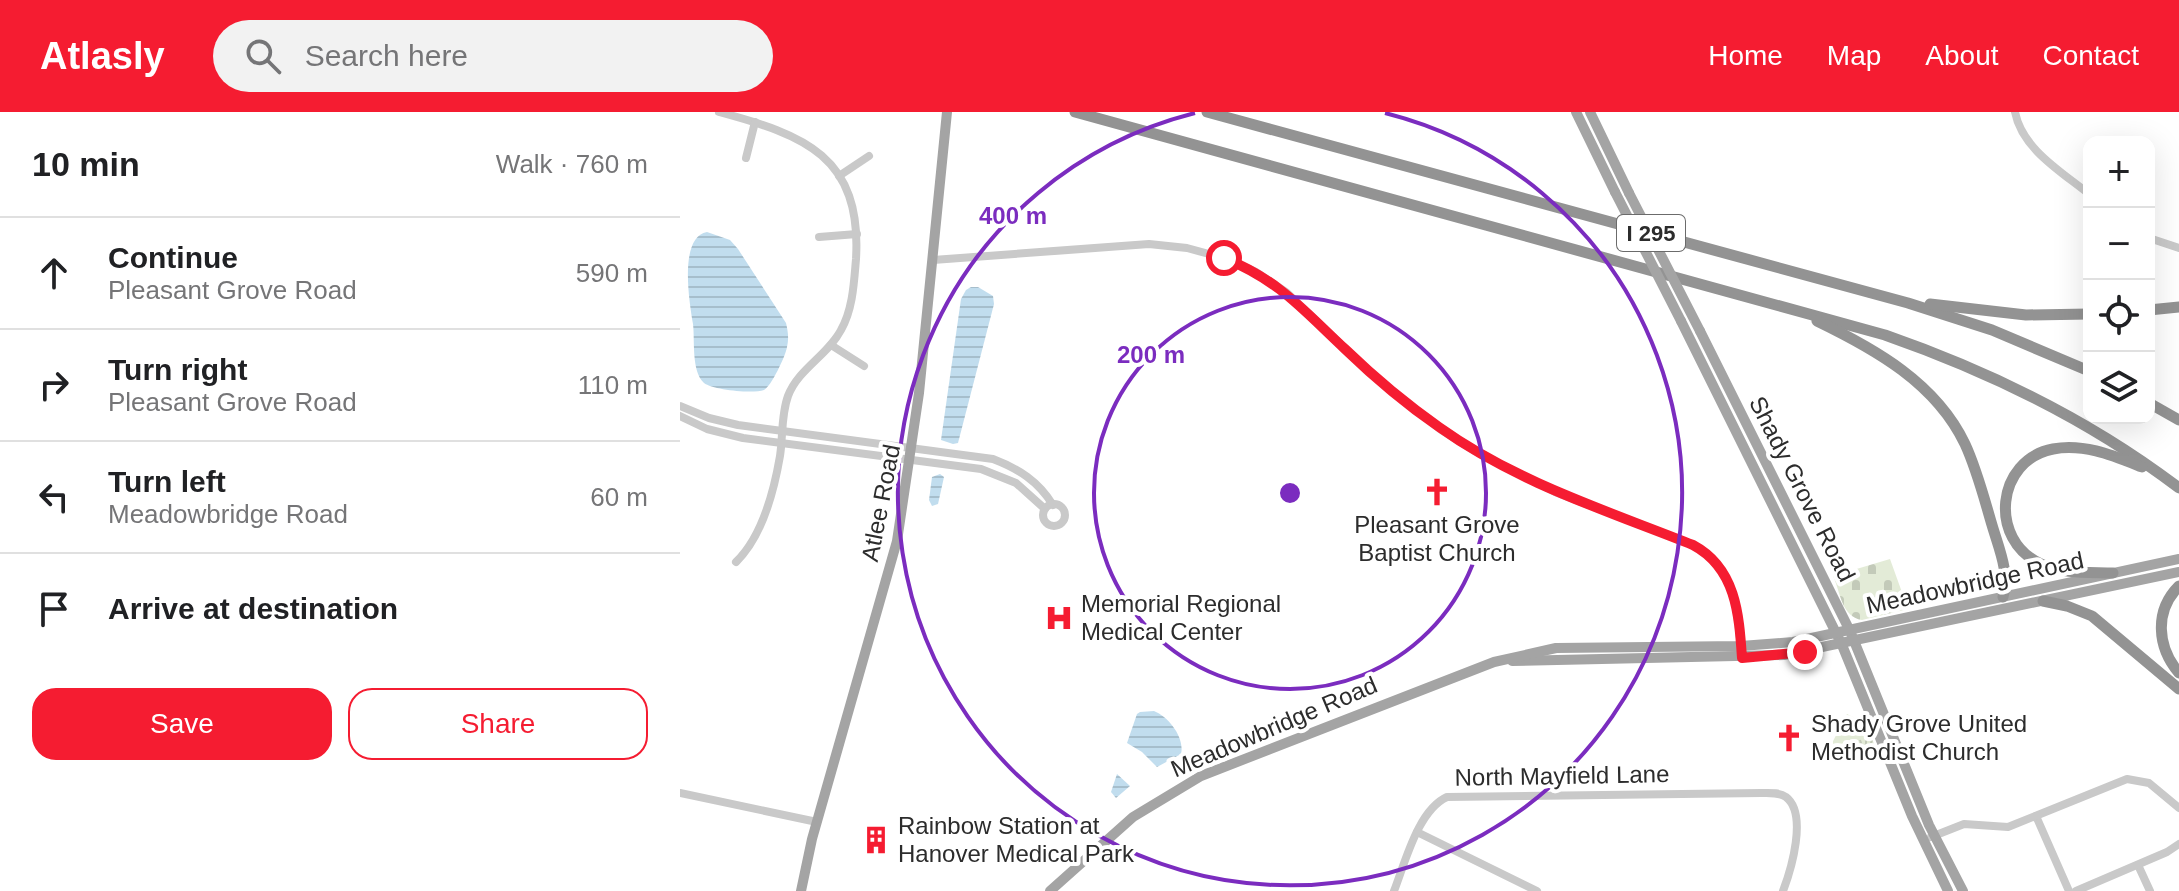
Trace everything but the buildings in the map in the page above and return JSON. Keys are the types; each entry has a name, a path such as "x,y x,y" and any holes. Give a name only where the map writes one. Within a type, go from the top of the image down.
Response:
{"highway":[{"name":"I 295","path":"1075,112 1885,335 1995,378 2076,420 2179,488"},
{"name":"I 295","path":"1207,112 1899,301 1992,330 2083,368"},
{"path":"1899,301 2026,315 2083,314"},
{"path":"2155,309 2179,307"},
{"path":"1791,308 1881,355 1942,407 1963,440 1977,473 2006,572 2003,597"},
{"path":"2155,406 2179,420"},
{"path":"2113,573 2056,569 2026,555 2014,540 2006,522 2005,496 2011,480 2029,459 2048,450 2064,448 2096,451 2160,474"},
{"path":"2179,586 2166,604 2161,625 2166,652 2179,673"},
{"path":"2043,601 2092,616 2179,689"}],"main road":[{"name":"Atlee Road","path":"801,891 817,822 897,541 911,459 947,112"},
{"name":"Shady Grove Road","path":"1576,112 1837,633 1923,841 1948,891"},
{"name":"Shady Grove Road","path":"1590,112 1850,631 1934,836 1963,891"},
{"name":"Meadowbridge Road","path":"1741,652 2179,559"},
{"name":"Meadowbridge Road","path":"1050,891 1133,817 1201,776 1494,662 1741,652 1784,655 2179,572"}],"street":[{"path":"719,112 783,130 806,142 826,159 849,197 857,234 855,276 842,330 793,385 786,402 777,467 757,532 750,547 736,562"},
{"path":"2015,112 2019,127 2032,145 2083,189"},
{"path":"746,158 755,122"},
{"path":"839,176 869,156"},
{"path":"819,237 857,234"},
{"path":"2155,240 2179,248"},
{"path":"933,260 1149,244 1196,249 1240,264 1286,292 1379,380 1427,419 1475,451 1537,484 1693,545 1709,555 1723,570 1732,589 1741,652"},
{"path":"831,345 864,366"},
{"path":"680,406 727,423 979,456 1007,465 1035,482 1044,489 1049,507 997,474 967,466 725,434 680,416"},
{"path":"1923,841 1964,824 2003,828 2120,780 2149,783 2179,808"},
{"path":"680,793 817,822"},
{"name":"North Mayfield Lane","path":"1394,891 1417,832 1431,808 1450,797 1776,793 1787,798 1795,819 1796,845 1783,891"},
{"path":"2036,816 2069,891"},
{"path":"1417,832 1537,891"},
{"path":"2076,891 2179,844"},
{"path":"2138,865 2150,891"}],"green space":[{"path":"1890,559 1908,609 1862,620 1855,618 1845,608 1833,576"},
{"path":"1847,714 1868,725 1878,757 1861,761 1830,747"}],"water":[{"path":"707,232 730,240 738,249 786,323 786,351 764,390 716,388 704,383 697,371 688,269 693,244 698,236"},
{"path":"971,287 978,287 993,296 994,304 958,443 953,444 941,440 961,299"},
{"path":"940,474 944,477 938,504 932,506 929,500 932,477"},
{"path":"1154,711 1175,729 1182,748 1181,754 1157,767 1127,743 1137,714"},
{"path":"1117,774 1130,786 1116,798 1111,792"}],"place":[{"name":"Pleasant Grove Baptist Church","path":"1437,492"},
{"name":"Memorial Regional Medical Center","path":"1059,618"},
{"name":"Shady Grove United Methodist Church","path":"1789,738"},
{"name":"Rainbow Station at Hanover Medical Park","path":"876,840"}],"route":[{"path":"1224,258 1256,272 1286,292 1379,380 1440,429 1475,451 1537,484 1693,545 1709,555 1723,570 1732,589 1742,658 1805,652"}]}
